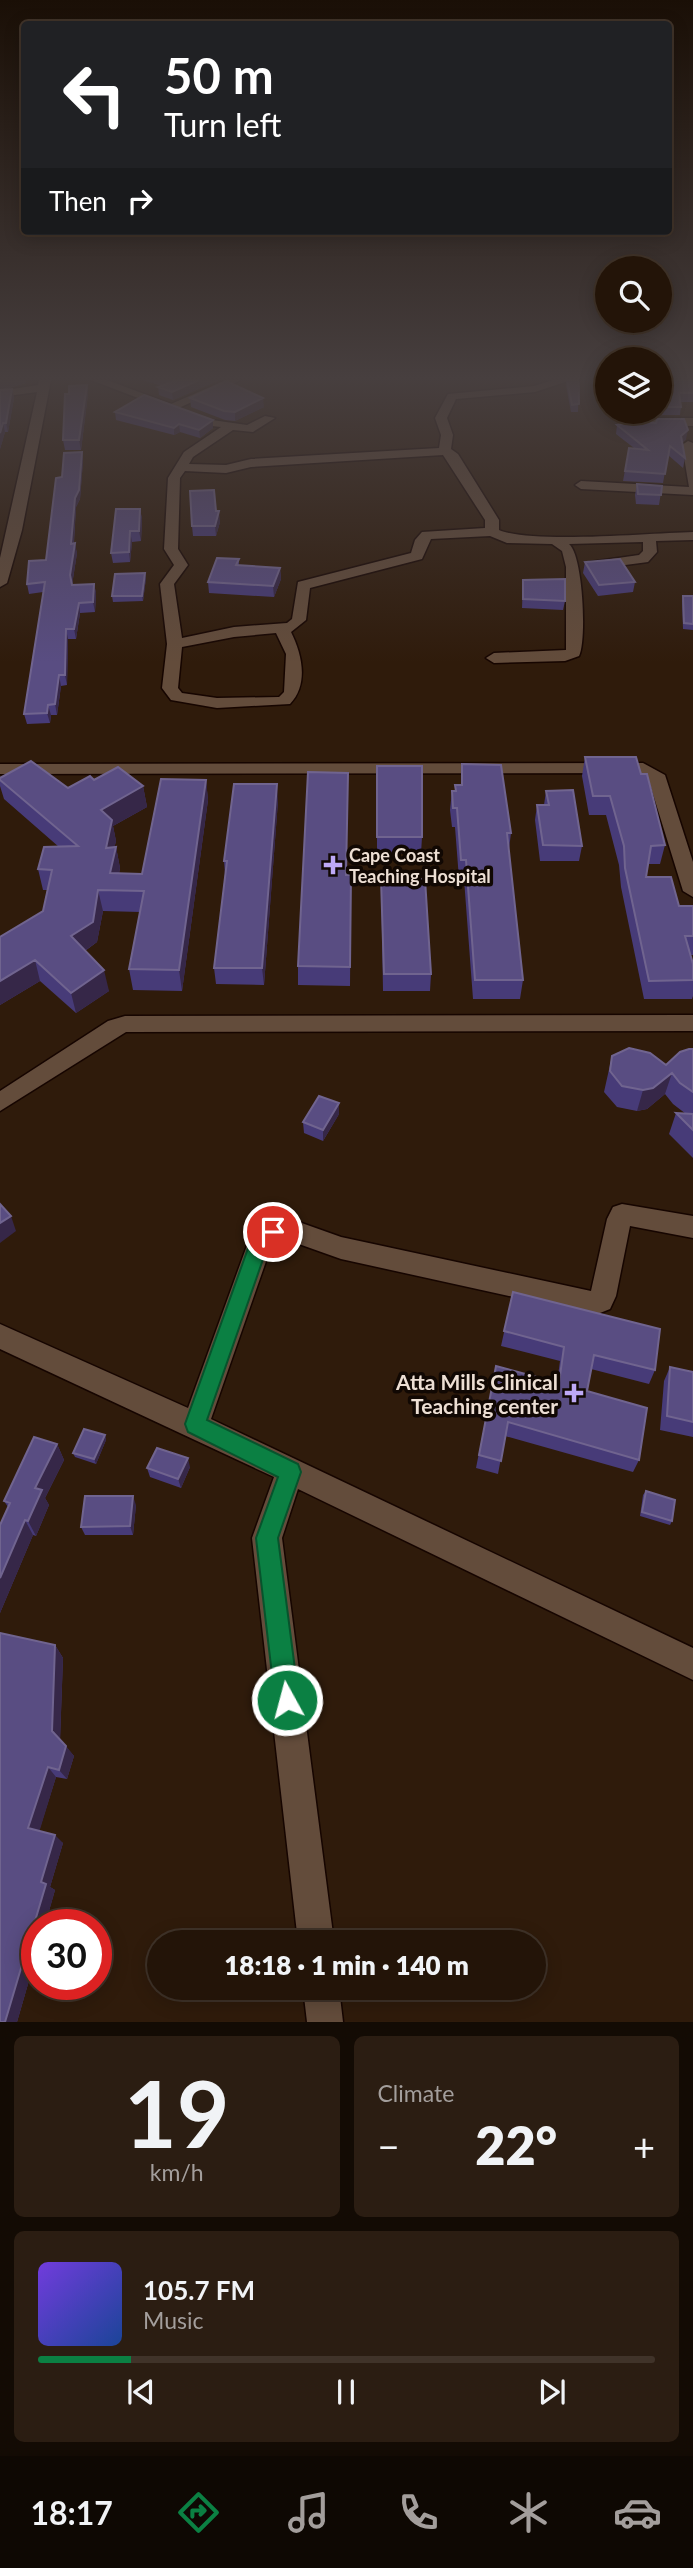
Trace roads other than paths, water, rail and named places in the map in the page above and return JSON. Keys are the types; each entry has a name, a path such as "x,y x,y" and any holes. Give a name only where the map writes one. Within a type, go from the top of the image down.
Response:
{"street":[{"path":"0,583 15,530 26,474"},
{"path":"176,474 171,488 171,549 181,565 167,588 175,643 170,688 177,696 217,704 275,702 290,697 294,654 282,629"},
{"path":"464,474 492,520 492,532"},
{"path":"581,485 693,492"},
{"path":"175,643 234,632 292,627 299,620 302,587 307,582 417,556 422,540 427,535 492,532 514,540 693,536"},
{"path":"573,567 643,559 650,552 649,536"},
{"path":"494,658 565,656 574,653 573,567 568,549 555,540"},
{"path":"0,769 643,768 656,775 692,886"},
{"path":"0,1102 116,1027 125,1024 693,1023"},
{"path":"195,1424 261,1240 273,1232 296,1232 341,1248 595,1303 601,1301 603,1296 622,1214 693,1227"},
{"path":"0,1336 195,1424 693,1664"},
{"path":"290,1472 267,1538 315,1930"},
{"path":"322,2000 325,2022"}],"place":[{"name":"Cape Coast Teaching Hospital","path":"333,865"},
{"name":"Atta Mills Clinical Teaching center","path":"574,1393"}]}
